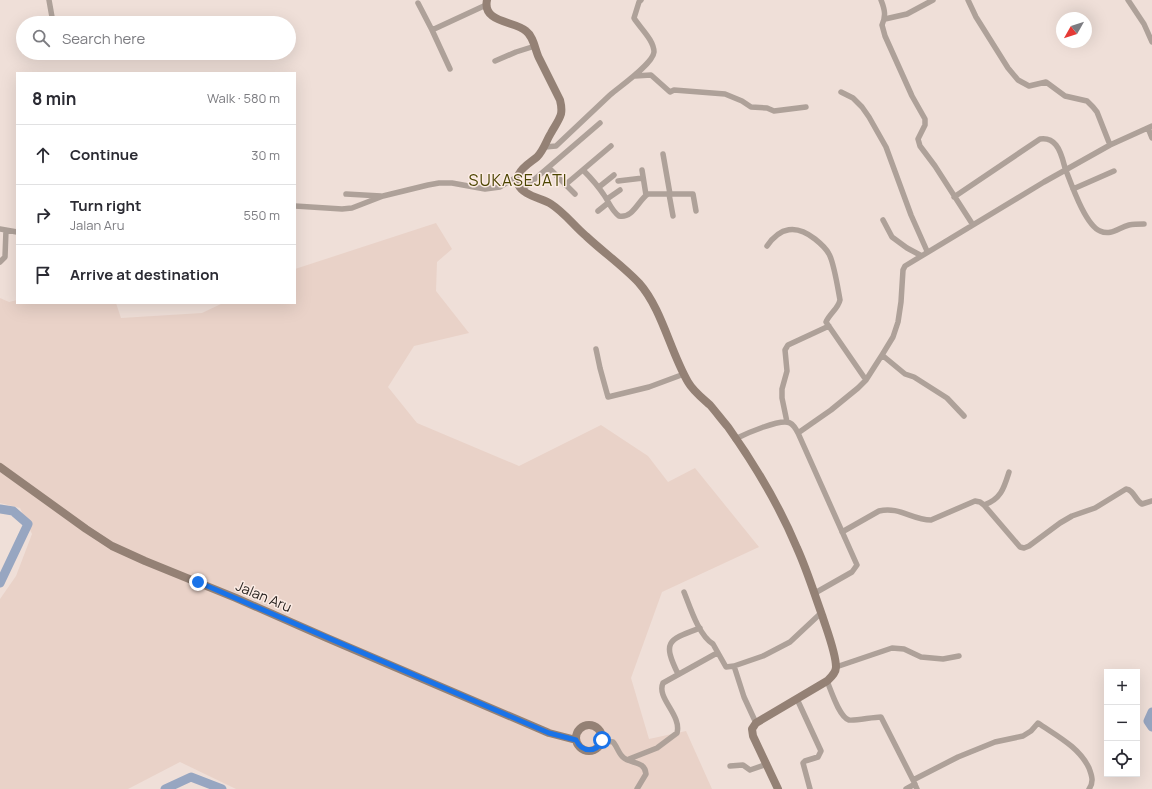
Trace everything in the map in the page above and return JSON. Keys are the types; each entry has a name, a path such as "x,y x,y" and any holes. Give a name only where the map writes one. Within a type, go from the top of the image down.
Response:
{"street":[{"path":"49,0 52,16"},
{"path":"545,147 556,146 611,94 635,76 652,57 654,52 651,43 634,18 641,0"},
{"path":"881,0 885,19 882,25 884,36 912,96 925,119 925,125 918,139 920,146 935,166 973,225"},
{"path":"885,19 907,14 933,0"},
{"path":"968,0 987,35 1008,68 1018,80 1029,86 1046,82 1065,96 1087,102 1097,112 1110,145"},
{"path":"1128,0 1144,24 1152,42"},
{"path":"296,206 342,209 352,208 383,196 439,183 452,183 486,189 493,188 518,176 520,172 537,157 545,147 562,112 560,100 531,37 526,30 494,17 488,10 487,2 432,30"},
{"path":"418,3 450,69"},
{"path":"495,62 516,52 535,46"},
{"path":"635,76 651,75 670,92 674,90 725,94 742,101 751,107 766,108 776,111 806,107"},
{"path":"841,92 853,98 862,107 886,147 911,215 928,251"},
{"path":"522,190 600,124"},
{"path":"798,433 846,398 866,380 893,337 898,322 904,268 920,255 1066,169 1110,145 1150,127 1152,138"},
{"path":"954,197 1040,139 1045,138 1051,140 1060,151 1073,189 1086,215 1097,230 1112,233 1133,224 1144,224"},
{"path":"565,185 611,146"},
{"path":"663,154 673,216"},
{"path":"549,168 574,194"},
{"path":"583,170 599,187 617,215 622,217 638,206 648,194 693,194 696,211"},
{"path":"642,170 646,195"},
{"path":"1073,189 1114,171"},
{"path":"599,187 614,175"},
{"path":"518,176 518,184 522,190 551,204 561,211 584,234 621,265 639,284 652,302 689,384 718,414 736,439 767,488 784,518 798,548 815,593 836,667 832,677 827,681 756,722 753,726 752,729 754,736 778,789"},
{"path":"618,181 643,178"},
{"path":"598,211 620,190"},
{"path":"346,194 383,196"},
{"path":"883,220 892,237 920,255"},
{"path":"0,262 5,257 3,229 16,232"},
{"path":"767,246 776,235 788,229 792,229 804,232 811,236 826,249 831,259 840,300 838,306 826,322 866,380"},
{"path":"787,422 782,398 782,389 787,371 786,347 829,326"},
{"path":"596,349 608,397 649,386 684,374"},
{"path":"882,355 905,374 914,377 947,398 964,416"},
{"path":"736,439 762,427 787,422 792,423 798,433 857,565 852,572 815,593"},
{"name":"Jalan Aru","path":"0,467 90,533 112,546 549,733 576,740"},
{"path":"984,505 993,502 999,496 1004,488 1009,472"},
{"path":"842,532 872,514 885,509 896,510 925,520 931,520 975,501 984,505 1020,548 1024,548 1072,516 1095,508 1126,489 1131,491 1142,504 1152,501"},
{"path":"684,592 700,628 713,644 727,668 763,656 790,642 821,613"},
{"path":"678,674 670,658 669,646 674,639 679,636 700,628"},
{"path":"836,667 892,648 904,649 921,657 943,658 959,656"},
{"path":"629,759 657,748 677,733 678,729 676,721 665,701 661,689 663,683 717,653"},
{"path":"734,666 744,697 756,722"},
{"path":"827,681 844,717 850,720 881,717 915,784"},
{"path":"797,699 821,751 818,757 804,761 803,763 810,789"},
{"path":"906,789 958,757 995,742 1023,736 1038,723 1071,745 1080,754 1092,775 1092,781 1089,789"},
{"path":"589,725 594,726 600,731 602,740 598,747 591,750 580,747 576,740 578,731 581,727 589,725"},
{"path":"602,740 613,742 623,758 640,764 646,770 646,774 637,789"},
{"path":"730,766 743,765 750,770 767,764"}],"shaded area":[{"path":"436,223 452,249 437,262 436,291 469,333 414,346 388,387 417,423 519,466 601,425 648,456 668,482 695,468 759,547 662,592 631,678 649,739 686,731 712,789 236,789 180,762 128,789 0,789 0,599 16,576 32,534 20,508 0,503 0,298 9,302 16,300 16,304 116,304 121,318 202,313 221,304 296,304 296,269"}],"waterway":[{"path":"0,509 13,511 28,524 0,583"},
{"path":"1152,712 1148,721 1152,727"},
{"path":"165,789 191,777 222,789"}],"district":[{"name":"SUKASEJATI","path":"518,180"}],"route":[{"path":"198,582 549,733 576,740 580,747 584,749 595,749 602,740"}]}
